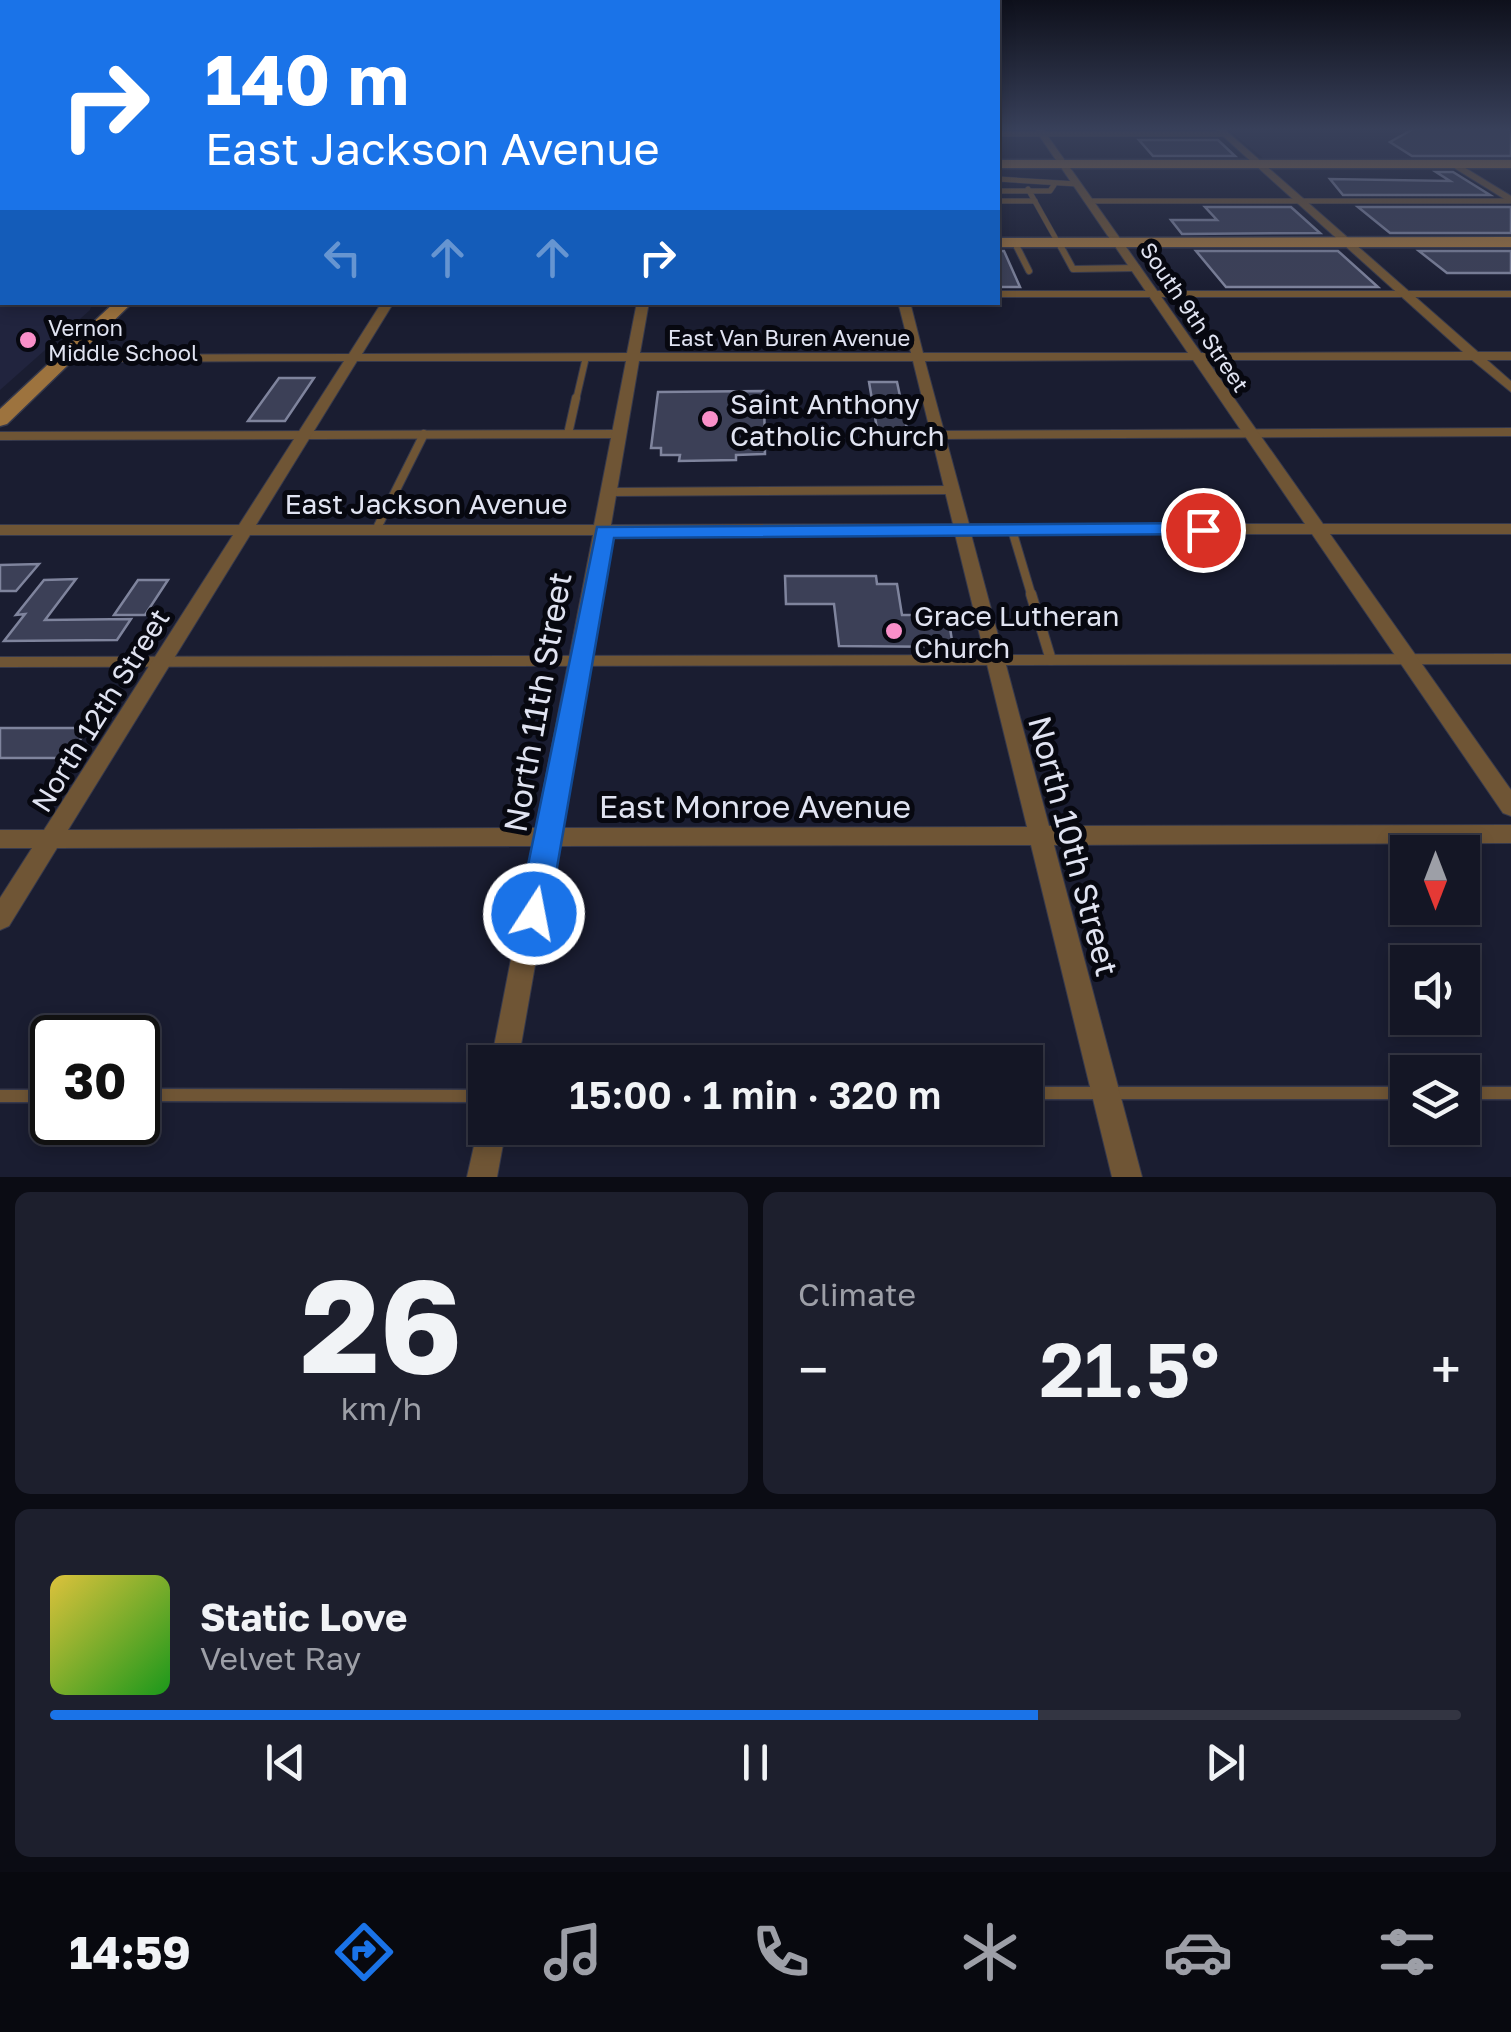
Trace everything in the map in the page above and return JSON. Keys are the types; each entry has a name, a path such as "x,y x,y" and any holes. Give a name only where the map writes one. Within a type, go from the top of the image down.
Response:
{"main road":[{"path":"1006,243 1511,242"},
{"path":"0,420 122,305"}],"street":[{"path":"1280,183 1511,388"},
{"path":"1483,183 1511,201"},
{"name":"South 9th Street","path":"1077,184 1511,806"},
{"name":"North 12th Street","path":"0,919 386,305"},
{"name":"North 11th Street","path":"507,1045 643,305"},
{"name":"North 10th Street","path":"905,305 1037,837 1128,1177"},
{"name":"East Van Buren Avenue","path":"67,358 1511,356"},
{"name":"East Jackson Avenue","path":"0,530 1511,529"},
{"name":"East Monroe Avenue","path":"0,839 1511,834"},
{"path":"482,1177 489,1145"}],"lane":[{"path":"1045,183 1077,184"},
{"path":"1000,191 1050,191 1053,184"},
{"path":"1029,190 1073,269 1137,268"},
{"path":"1000,201 1035,201"},
{"path":"1090,201 1511,201"},
{"path":"1006,243 1029,271"},
{"path":"1000,294 1511,294"},
{"path":"568,434 586,357"},
{"path":"936,435 1511,432"},
{"path":"376,530 424,434"},
{"path":"0,436 622,434"},
{"path":"611,492 950,490"},
{"path":"1012,530 1051,660"},
{"path":"0,662 1511,659"},
{"path":"1043,1093 1390,1094"},
{"path":"1480,1093 1511,1093"},
{"path":"160,1095 468,1096"},
{"path":"0,1096 30,1096"}],"shaded area":[{"name":"Vernon Middle School","path":"0,305 91,305 90,310 0,390"}],"building":[{"path":"1333,183 1471,183 1490,195 1343,195"},
{"path":"1205,207 1291,207 1320,233 1182,234 1171,220 1217,220"},
{"path":"1358,207 1511,207 1511,233 1390,233"},
{"path":"1000,251 1004,251 1020,287 1000,287"},
{"path":"1196,251 1338,251 1378,287 1226,287"},
{"path":"1419,251 1511,251 1511,273 1447,273"},
{"path":"279,378 314,378 285,421 248,421"},
{"path":"869,382 897,382 907,429 877,429"},
{"name":"Saint Anthony Catholic Church","path":"764,391 765,454 736,455 736,460 679,461 680,455 661,455 661,448 651,448 658,392"},
{"path":"39,564 16,591 0,591 0,565"},
{"path":"785,576 876,576 877,584 897,584 902,615 948,615 953,647 839,646 834,604 786,604"},
{"path":"76,579 45,620 131,619 117,640 4,641 25,614 16,615 44,580"},
{"path":"138,580 168,580 145,615 114,615"},
{"path":"0,728 88,728 68,758 0,758"}],"place":[{"name":"Vernon Middle School","path":"28,340"},
{"name":"Saint Anthony Catholic Church","path":"710,419"},
{"name":"Grace Lutheran Church","path":"894,631"}],"route":[{"path":"534,914 604,531 1203,530"}]}
